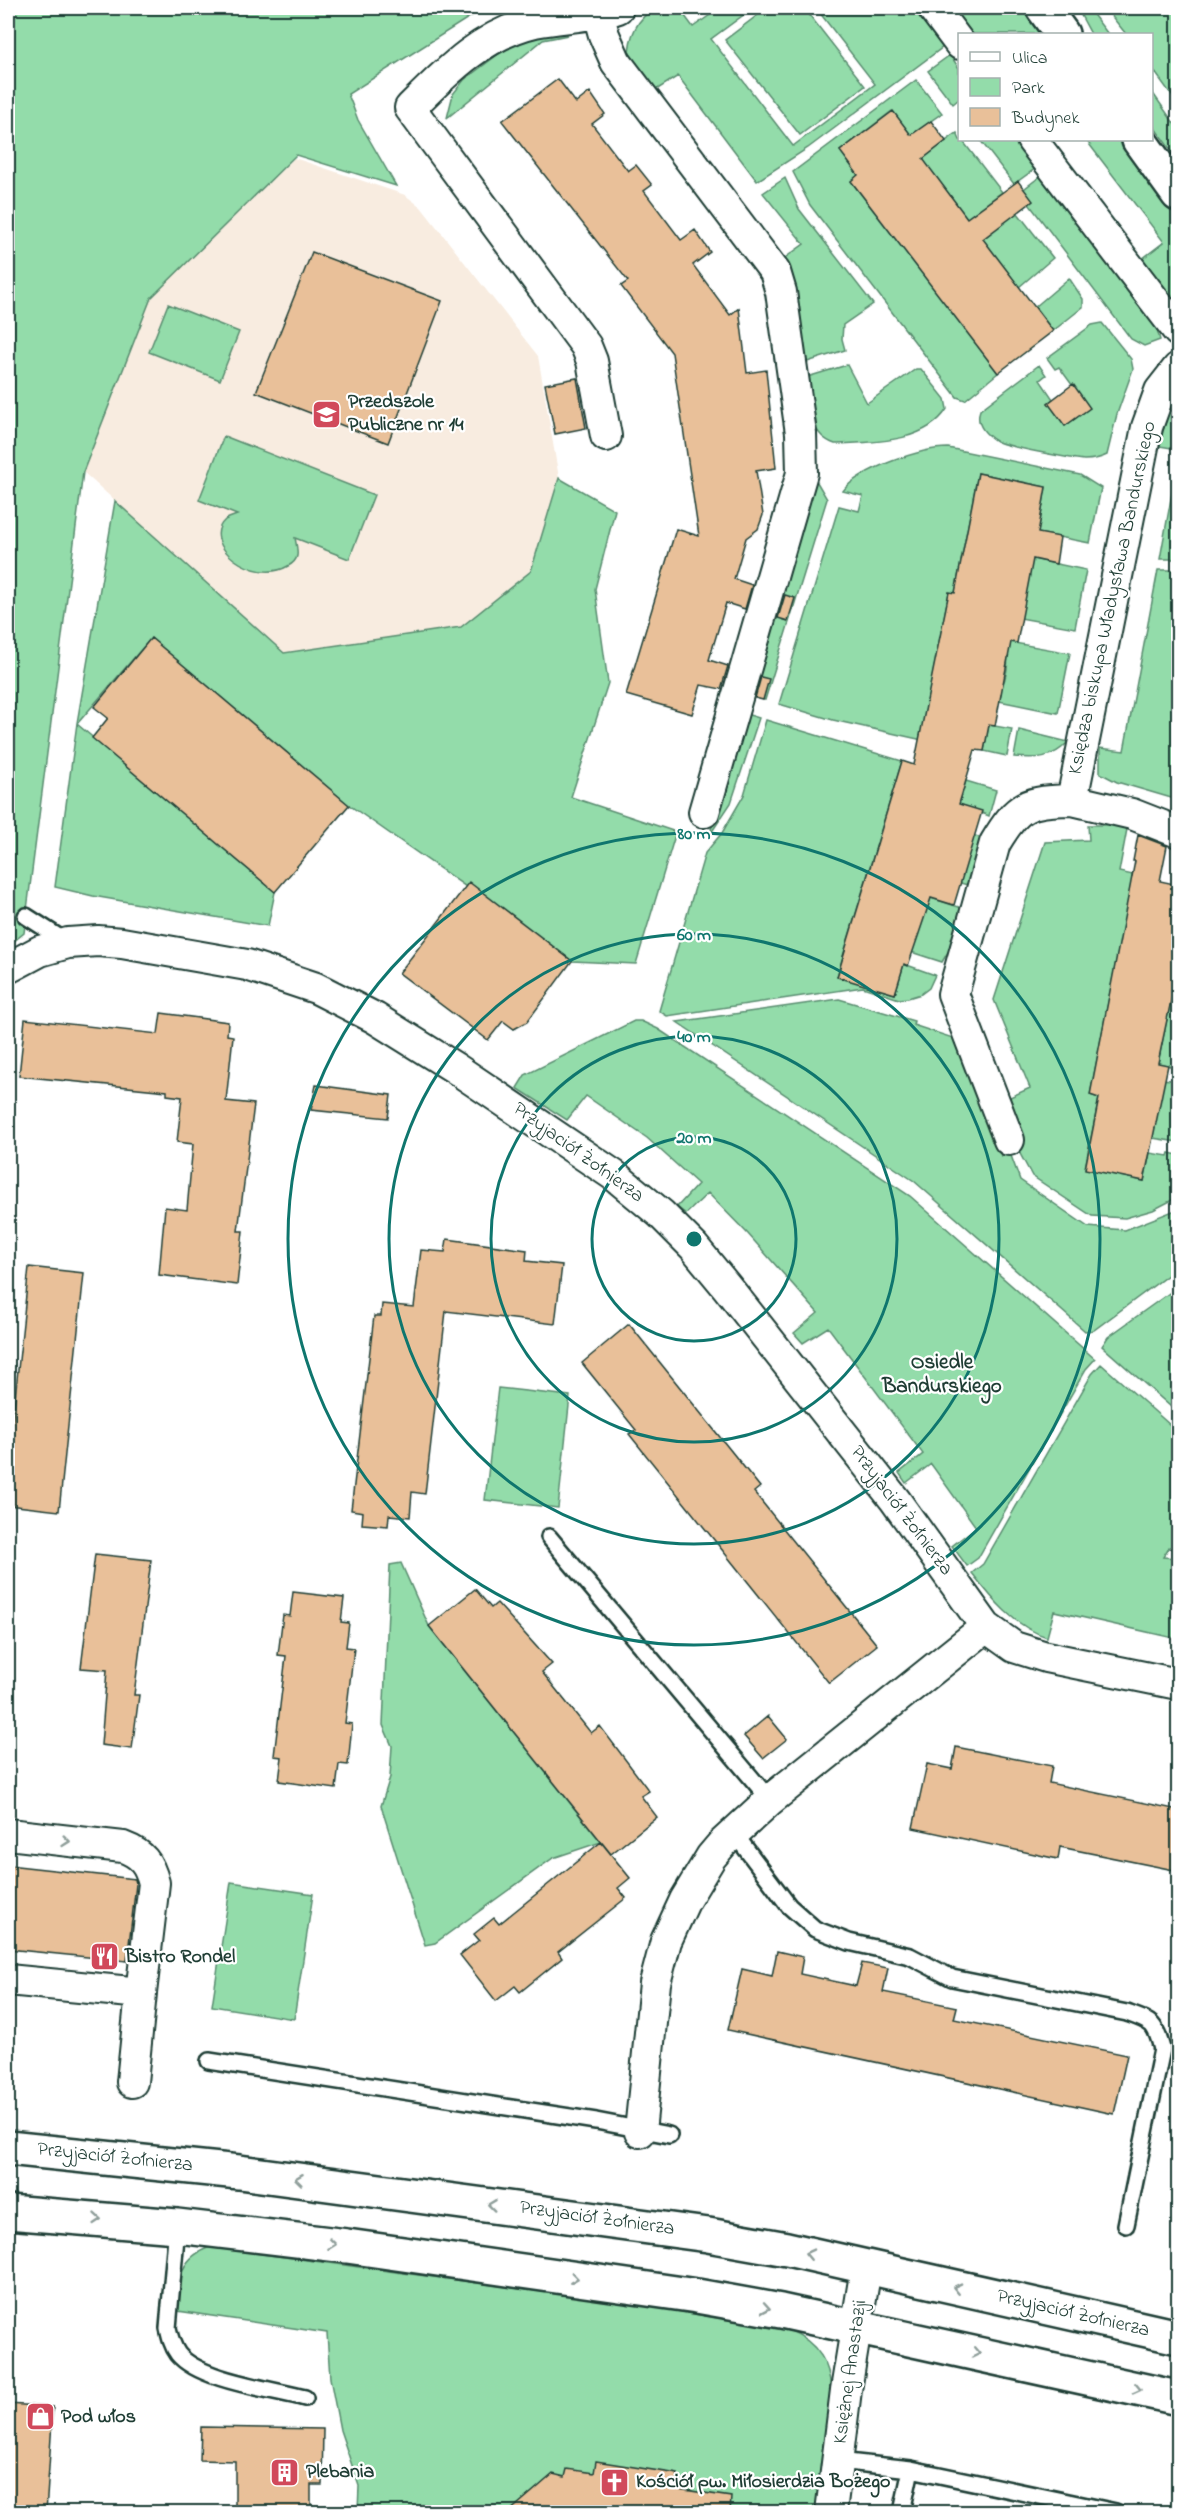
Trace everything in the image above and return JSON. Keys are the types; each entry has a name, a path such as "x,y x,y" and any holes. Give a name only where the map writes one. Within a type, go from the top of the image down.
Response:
{"street":[{"path":"933,8 958,41"},
{"path":"1043,8 1061,33"},
{"path":"606,436 592,361 586,346 410,108 447,71 479,46 506,31 536,22 608,10 604,35 616,62 775,272 781,292 804,457 802,473 704,812"},
{"path":"1033,141 1179,331"},
{"path":"1140,141 1179,194"},
{"name":"Księdza biskupa Władysława Bandurskiego","path":"1072,800 1148,428 1160,391 1179,368"},
{"name":"Księdza biskupa Władysława Bandurskiego","path":"1009,1140 953,994 995,843 1008,821 1026,805 1044,800 1072,800 1132,814 1179,832"},
{"name":"Przyjaciół Żołnierza","path":"8,968 40,951 68,943 98,941 247,965 316,988 375,1018 455,1068 615,1176 661,1214 694,1247 727,1287 895,1500 986,1627 1014,1647 1046,1658 1179,1684"},
{"path":"640,2132 656,1983 666,1941 685,1900 711,1857 770,1800 986,1627"},
{"path":"8,1834 123,1847 138,1853 150,1867 154,1883 132,2082"},
{"path":"8,1980 141,1993"},
{"name":"Przyjaciół Żołnierza","path":"8,2148 228,2170 708,2235 787,2249 1179,2337"},
{"path":"8,2212 177,2226 370,2249 697,2296 781,2311 1179,2398"},
{"name":"Księżnej Anastazji","path":"831,2512 846,2390 866,2268"}],"lane":[{"path":"26,916 68,943"},
{"path":"549,1537 770,1800"},
{"path":"734,1833 789,1905 815,1929 849,1942 910,1956 952,1978 1127,2013 1148,2021 1157,2030 1162,2049 1126,2225"},
{"path":"209,2061 596,2121 640,2132 669,2135"},
{"path":"177,2226 168,2328 171,2342 178,2354 191,2366 207,2374 305,2398"},
{"path":"838,2462 911,2469 1116,2512"},
{"path":"902,2512 911,2469"}],"shaded area":[{"name":"Przedszole Publiczne nr 14","path":"294,158 405,195 421,207 538,356 559,478 531,572 461,627 284,653 83,472 151,297"}],"green space":[{"path":"8,8 484,8 348,94 358,120 396,186 296,155 151,298 83,472 24,933 8,946"},
{"path":"656,8 679,8 693,27 720,8 753,8 711,39 793,146 875,84 816,8 913,8 943,47 808,148 757,181 678,76 653,92 629,60 630,44 635,29 649,12"},
{"path":"767,8 804,8 865,86 800,135 725,40"},
{"path":"951,8 1029,8 1048,33 970,33"},
{"path":"1077,8 1088,8 1107,33 1090,33"},
{"path":"1105,8 1178,8 1178,104 1153,69 1153,33 1125,33"},
{"path":"556,32 568,35 543,40 447,118 453,94 464,80 517,40"},
{"path":"950,55 958,67 958,100 953,104 928,71"},
{"path":"916,80 942,113 911,135 892,111 840,151 858,175 851,181 998,373 965,400 957,397 810,205 793,172"},
{"path":"1153,93 1178,129 1178,160 1153,125"},
{"path":"957,133 958,141 963,141 1002,192 967,218 922,158"},
{"path":"981,141 1015,141 1036,168 1014,184"},
{"path":"1087,141 1126,141 1178,212 1178,305 1142,259 1164,242"},
{"path":"1042,175 1157,329 1160,340 1144,346 1131,339 1020,192"},
{"path":"785,178 799,209 873,304 843,325 842,339 845,350 804,363 782,260 804,244 763,193"},
{"path":"1017,212 1053,258 1019,287 983,239"},
{"path":"1069,278 1083,299 1083,307 1053,331 1035,307"},
{"path":"168,304 239,332 220,380 149,352"},
{"path":"1102,323 1131,359 1133,369 1117,414 1107,455 1084,460 1052,455 996,441 985,432 979,420 980,410 1039,365 1046,375 1040,380 1053,399 1048,403 1065,426 1089,408 1059,367 1055,369 1047,358 1092,325"},
{"path":"847,365 867,403 916,369 921,369 945,399 947,409 925,429 911,435 880,441 835,444 826,440 815,425 810,407 807,377"},
{"path":"1169,409 1178,422 1178,449 1159,446"},
{"path":"224,436 374,495 349,559 295,538 297,554 294,562 275,571 261,571 247,567 234,559 219,540 219,530 225,520 237,515 199,500"},
{"path":"948,448 1080,475 1101,488 1090,543 1038,533 1046,487 978,473 955,593 949,592 923,724 927,741 833,720 779,704 839,506 859,511 863,496 843,491 862,475 892,461"},
{"path":"1178,460 1178,559 1160,559"},
{"path":"814,477 827,499 765,700 751,696"},
{"path":"559,478 615,510 595,589 608,683 571,797 676,832 636,964 572,961 349,805 151,638 77,724 275,892 268,926 93,896 55,887 77,723 115,501 284,653 461,627 531,571"},
{"path":"1033,559 1086,570 1075,628 1009,616"},
{"path":"1158,570 1178,570 1178,800 1117,782 1100,773 1100,748 1124,751"},
{"path":"1004,641 1070,653 1058,713 994,700 1005,680 1008,664"},
{"path":"746,714 759,718 731,803 709,836"},
{"path":"766,720 902,761 837,976 895,994 904,964 935,975 929,988 921,994 899,999 863,987 667,1016 659,1011 705,853 722,833 744,795"},
{"path":"989,725 1012,729 1007,756 984,751"},
{"path":"1019,730 1068,742 1056,752 1043,757 1014,757"},
{"path":"966,781 996,790 989,816 959,804"},
{"path":"1088,825 1112,825 1127,829 1119,872 1133,875 1090,1095 1099,1098 1085,1168 1144,1181 1150,1153 1178,1155 1178,1197 1153,1210 1125,1218 1092,1216 1032,1176 1018,1150 1008,1098 1030,1088 994,1000 1045,842 1089,840"},
{"path":"952,829 982,838 968,885 960,883"},
{"path":"931,898 962,908 951,947 942,962 908,951"},
{"path":"839,999 914,1021 913,1025 956,1039 1001,1156 1010,1153 1020,1180 1088,1227 1125,1230 1178,1209 1176,1269 1094,1330 1085,1331 914,1181 677,1022"},
{"path":"1170,1004 1178,1005 1178,1068 1158,1063"},
{"path":"634,1021 641,1021 658,1029 910,1196 1095,1359 1086,1369 978,1558 967,1566 952,1546 976,1527 931,1464 906,1483 899,1473 923,1454 828,1327 803,1343 794,1333 818,1313 748,1234 708,1193 686,1214 677,1207 698,1184 647,1138 586,1096 567,1120 517,1088 525,1075"},
{"path":"1155,1078 1178,1081 1178,1142 1153,1138"},
{"path":"1172,1291 1178,1327 1178,1413 1102,1346 1108,1337"},
{"path":"1101,1364 1178,1432 1178,1547 1169,1547 1163,1557 1178,1558 1178,1639 1054,1611 1047,1637 1014,1619 996,1602 972,1573 983,1564 1092,1374"},
{"path":"498,1388 570,1396 558,1508 485,1500"},
{"path":"401,1563 429,1626 601,1842 553,1858 435,1943 425,1945 381,1806 390,1777 392,1746 383,1725 390,1565"},
{"path":"231,1882 313,1894 294,2019 212,2006"},
{"path":"210,2247 641,2305 789,2330 808,2341 821,2356 829,2374 830,2396 846,2397 831,2512 358,2512 359,2486 340,2430 330,2378 327,2333 178,2311 180,2280 186,2264 199,2252"}],"building":[{"path":"558,79 576,103 590,92 605,114 592,124 628,171 636,165 652,185 644,191 681,240 695,230 710,252 693,265 730,315 739,308 747,373 766,370 776,468 756,471 763,515 758,529 746,538 734,579 752,585 745,609 726,603 709,660 728,666 721,689 701,685 692,714 626,695 676,529 699,536 672,353 621,286 628,281 502,121"},
{"path":"893,111 911,135 931,121 946,141 923,159 967,218 1018,181 1033,201 983,239 1053,331 998,373 851,181 858,175 840,151"},
{"path":"312,252 442,301 388,443 256,392"},
{"path":"577,378 586,428 555,434 545,384"},
{"path":"1073,384 1090,408 1065,426 1048,403"},
{"path":"978,473 1046,487 1038,533 1060,537 1056,564 1033,559 1017,643 1011,642 995,726 989,725 984,751 975,750 959,804 982,811 954,905 931,898 908,966 904,964 895,994 837,977 902,761 914,765 949,592 955,593"},
{"path":"785,595 795,598 788,621 778,618"},
{"path":"151,638 349,805 275,892 92,738 108,718 94,707"},
{"path":"761,677 769,679 763,700 755,698"},
{"path":"1138,835 1167,846 1160,881 1179,885 1179,962 1158,1063 1168,1065 1144,1181 1085,1169 1099,1098 1090,1095"},
{"path":"469,882 572,961 527,1022 514,1029 503,1021 488,1040 399,973"},
{"path":"161,1013 228,1022 227,1035 233,1036 226,1101 254,1104 238,1231 243,1231 237,1285 159,1275 165,1207 187,1210 193,1144 177,1142 182,1097 167,1095 167,1091 19,1076 25,1019 158,1034"},
{"path":"316,1085 391,1095 388,1118 311,1110"},
{"path":"447,1239 527,1250 526,1261 562,1265 555,1324 446,1311 425,1494 412,1492 410,1517 389,1515 388,1526 362,1524 363,1512 351,1510 374,1316 381,1316 382,1304 414,1307 421,1250 445,1252"},
{"path":"29,1267 84,1273 59,1511 8,1505 8,1463"},
{"path":"629,1324 760,1487 754,1492 877,1645 829,1683 629,1434 636,1430 582,1363"},
{"path":"95,1554 151,1560 134,1695 139,1695 132,1749 101,1745 107,1670 81,1668"},
{"path":"475,1589 491,1608 497,1603 552,1664 542,1672 591,1733 600,1726 649,1791 641,1796 657,1817 611,1854 429,1626"},
{"path":"293,1592 344,1598 341,1622 349,1623 346,1647 354,1648 345,1723 352,1724 348,1765 339,1764 336,1789 279,1781 282,1757 274,1756 286,1656 278,1655 283,1615 290,1616"},
{"path":"768,1716 787,1739 763,1758 744,1736"},
{"path":"956,1747 1052,1766 1049,1783 1179,1810 1179,1871 1060,1847 1058,1859 913,1828 927,1764 952,1769"},
{"path":"601,1842 630,1878 618,1888 626,1898 558,1952 562,1958 520,1992 515,1986 496,2001 460,1955 479,1940 474,1934 494,1918 499,1924"},
{"path":"8,1865 135,1879 127,1961 8,1949"},
{"path":"777,1951 803,1957 800,1974 856,1986 862,1963 888,1968 883,1992 957,2007 954,2019 1127,2055 1114,2114 728,2030 742,1969 772,1976"},
{"path":"8,2404 53,2407 46,2512 8,2512"},
{"name":"Plebania","path":"201,2427 323,2429 322,2485 311,2485 311,2512 235,2512 235,2461 200,2460"},
{"name":"Kościół pw. Miłosierdzia Bożego","path":"596,2461 678,2474 678,2489 731,2497 730,2512 509,2512 553,2474 565,2477 567,2469 594,2473"}],"place":[{"name":"Przedszole Publiczne nr 14","path":"327,414"},
{"name":"Bistro Rondel","path":"104,1957"},
{"name":"Pod włos","path":"40,2417"},
{"name":"Plebania","path":"285,2472"},
{"name":"Kościół pw. Miłosierdzia Bożego","path":"615,2482"}],"district":[{"name":"Osiedle Bandurskiego","path":"942,1375"}]}
